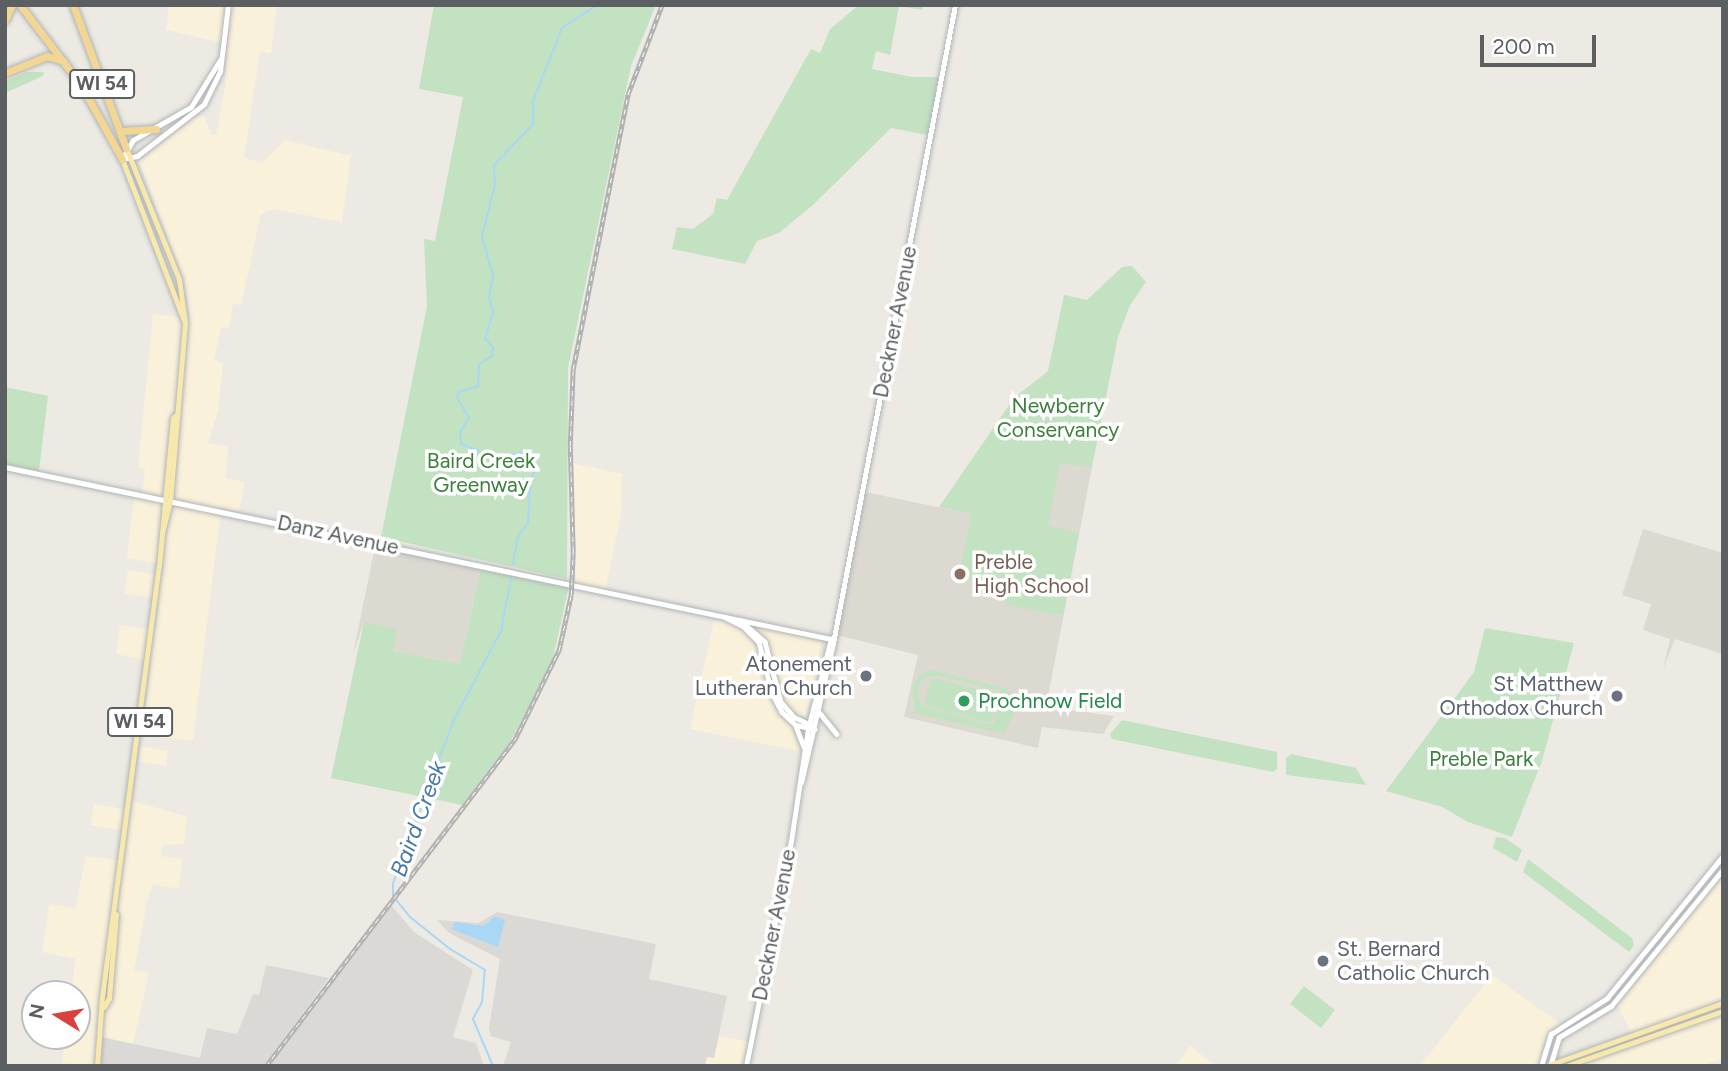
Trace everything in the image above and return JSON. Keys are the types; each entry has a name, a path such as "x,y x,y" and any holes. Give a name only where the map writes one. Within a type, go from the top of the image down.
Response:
{"highway":[{"path":"7,17 12,5"},
{"name":"WI 54","path":"20,5 67,65 127,159"},
{"name":"WI 54","path":"74,7 126,148"},
{"path":"5,74 47,56 67,65"},
{"path":"120,131 156,129"}],"main road":[{"path":"127,159 200,109 216,82 228,5"},
{"path":"126,148 193,106 220,60"},
{"name":"WI 54","path":"126,148 127,159 185,323 170,501 162,532"},
{"name":"WI 54","path":"97,1066 103,1008 109,998 116,911 162,532 163,499 173,418 177,414"},
{"path":"1547,1065 1551,1034 1607,998 1723,856"},
{"path":"1547,1065 1559,1037 1611,1006 1723,869"},
{"path":"1547,1065 1723,1003"},
{"path":"1566,1066 1723,1011"}],"street":[{"name":"Deckner Avenue","path":"746,1066 801,783 819,712 955,5"},
{"name":"Danz Avenue","path":"5,467 722,616"},
{"path":"722,616 733,616 831,639"},
{"path":"722,616 743,626 759,642 775,701 796,725 804,750"},
{"path":"733,616 761,636 781,702 794,717 809,727"},
{"name":"Deckner Avenue","path":"801,783 804,750 831,639"},
{"path":"819,712 837,734"},
{"path":"796,725 815,729"}],"shaded area":[{"path":"169,5 277,5 271,53 260,52 244,158 262,163 285,140 351,156 342,222 273,209 261,214 241,305 233,304 229,328 221,327 214,360 223,363 218,411 208,443 228,447 226,478 245,482 239,511 221,508 193,741 142,735 151,661 116,654 120,625 155,630 159,599 124,593 128,570 162,576 164,565 127,558 134,497 142,499 145,469 138,467 153,314 191,319 184,280 139,161 196,117 204,116 211,134 216,135 225,87 227,44 166,30"},
{"name":"Preble High School","path":"1062,461 1092,467 1046,707 1114,716 1103,734 1042,727 1038,748 904,717 918,655 837,635 865,492 1015,523 1023,488"},
{"path":"573,463 622,474 621,515 605,591 576,584"},
{"path":"1643,529 1723,553 1723,654 1675,639 1663,669 1670,639 1643,630 1651,604 1622,595"},
{"path":"376,542 487,565 475,595 460,664 393,651 364,623 353,654"},
{"path":"714,620 754,624 822,641 799,751 690,729"},
{"path":"141,746 168,751 166,766 139,761"},
{"path":"130,800 187,817 184,844 163,845 161,856 182,859 179,889 153,884 147,902 134,970 149,973 133,1044 101,1038 97,1066 62,1063 63,1050 91,1050 91,980 73,980 75,959 42,952 49,904 75,908 86,856 123,861 126,831 90,825 94,804 129,810"},
{"path":"1723,869 1723,1003 1632,1034 1615,1001"},
{"path":"391,905 414,932 473,970 453,1037 476,1043 484,1066 269,1066"},
{"path":"497,912 656,944 649,979 727,996 714,1058 707,1057 705,1066 503,1066 511,1042 491,1036 489,1028 500,959 449,933 437,920 478,923"},
{"path":"266,965 329,978 264,1066 97,1066 101,1037 200,1058 207,1028 237,1034 253,994 259,995"},
{"path":"1492,975 1562,1025 1545,1042 1541,1066 1420,1066"},
{"path":"1723,1011 1723,1059 1700,1066 1566,1066"},
{"path":"719,1036 751,1042 746,1066 705,1066 707,1057 714,1058"},
{"path":"1190,1046 1216,1066 1175,1066"}],"green space":[{"name":"Baird Creek Greenway","path":"434,5 656,5 631,66 568,368 567,579 381,537 427,306 424,239 435,241 463,97 419,89"},
{"path":"859,5 923,5 922,10 899,6 890,55 876,51 872,69 912,77 939,77 928,135 891,128 813,205 779,233 757,241 745,264 672,249 677,227 693,229 713,214 717,198 727,200 811,49 820,53 830,29"},
{"path":"27,72 44,72 43,76 5,93 5,81"},
{"name":"Newberry Conservancy","path":"1132,266 1146,282 1130,305 1118,337 1092,467 1060,463 1048,526 1079,533 1063,616 1005,604 1008,589 959,578 971,514 939,507 1014,398 1048,371 1064,295 1087,300 1122,267"},
{"path":"5,387 48,396 39,471 5,464"},
{"path":"481,568 569,586 551,667 510,742 462,805 331,778 364,622 397,629 393,651 460,664"},
{"name":"Preble Park","path":"1485,628 1574,643 1542,761 1512,837 1468,822 1442,807 1386,791 1474,672"},
{"path":"932,670 1008,689 1016,710 1004,734 915,713 912,686 920,675","holes":["939,676 1001,691 993,725 922,706 917,694 919,684 926,677"]},
{"name":"Prochnow Field","path":"931,678 998,694 991,723 924,705"},
{"path":"1122,720 1277,752 1277,769 1273,772 1112,739 1110,734"},
{"path":"1291,754 1356,768 1366,785 1286,775 1286,758"},
{"path":"1496,837 1505,838 1522,850 1517,862 1493,848"},
{"path":"1528,859 1632,938 1634,945 1629,952 1523,872"},
{"path":"1304,986 1335,1010 1321,1028 1290,1004"}],"water":[{"path":"495,916 505,920 498,947 451,929 455,922 484,926"}],"waterway":[{"name":"Baird Creek","path":"513,564 518,537 528,523 530,482 536,467 527,451 498,459 461,444 460,432 469,418 457,397 459,392 478,386 479,364 492,356 493,347 485,339 493,312 489,297 493,276 482,236 495,185 494,165 533,124 533,101 562,28 597,5"},
{"name":"Baird Creek","path":"605,5 610,5"},
{"name":"Baird Creek","path":"493,1066 473,1019 482,1002 485,970 450,949 410,917 393,896 393,883 454,720 501,631 511,578"}],"railway":[{"path":"266,1066 514,741 559,650 571,595 573,552 570,446 573,369 628,94 662,5"}],"place":[{"name":"Preble High School","path":"960,574"},
{"name":"Atonement Lutheran Church","path":"866,676"},
{"name":"St Matthew Orthodox Church","path":"1617,696"},
{"name":"Prochnow Field","path":"964,701"},
{"name":"St. Bernard Catholic Church","path":"1323,961"}]}
